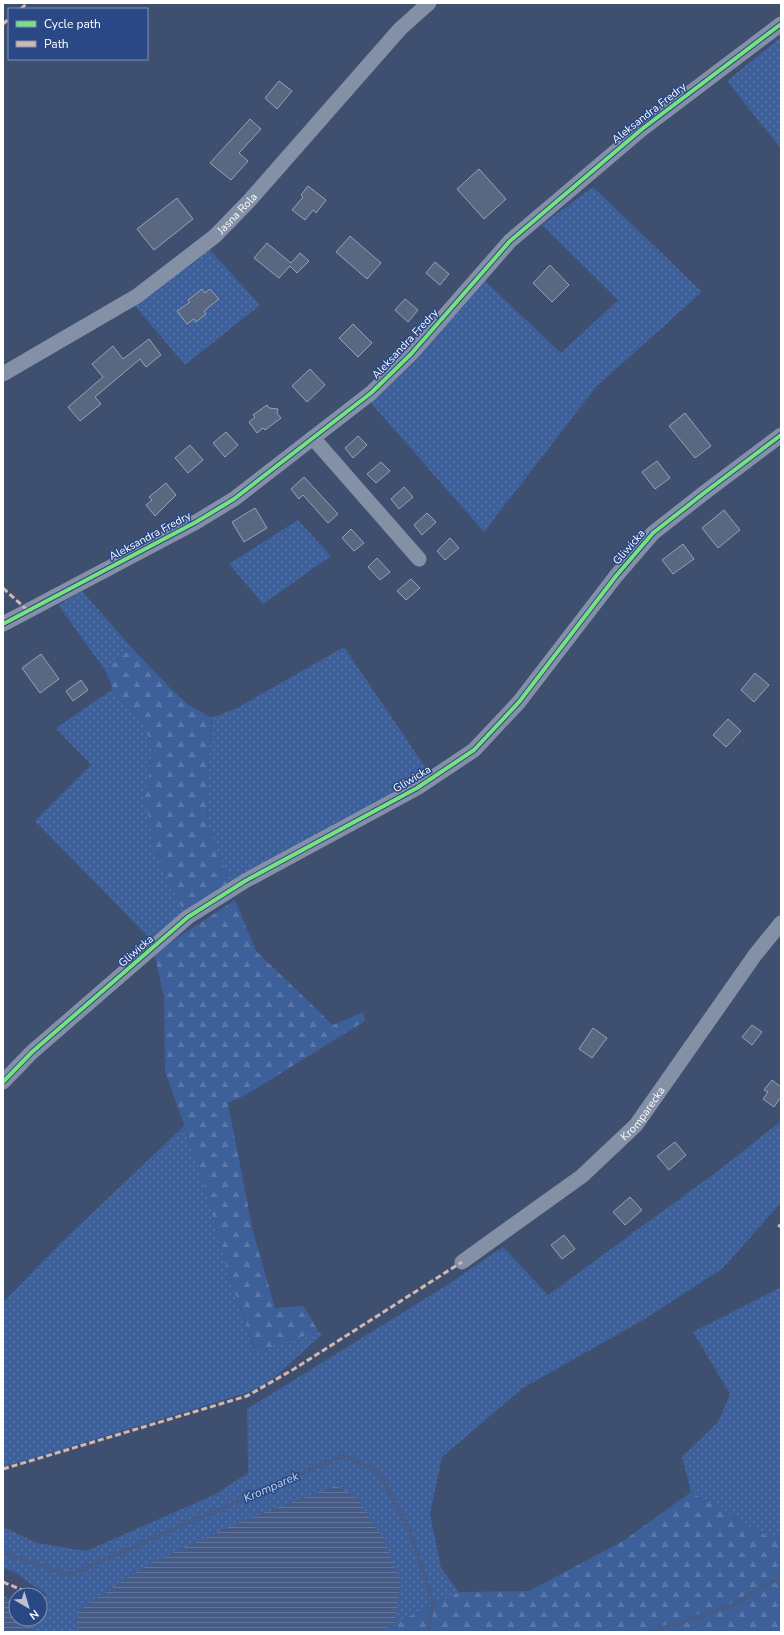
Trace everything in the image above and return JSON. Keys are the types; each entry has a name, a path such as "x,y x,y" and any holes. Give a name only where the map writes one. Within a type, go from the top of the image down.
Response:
{"street":[{"name":"Jasna Rola","path":"3,374 137,296 216,236 249,201 400,29 429,3"},
{"name":"Aleksandra Fredry","path":"3,624 196,522 234,499 371,393 411,354 510,241 642,129 781,24"},
{"name":"Gliwicka","path":"3,1082 32,1052 188,917 245,881 417,788 474,750 519,702 616,576 654,533 781,435"},
{"path":"312,438 419,559"},
{"name":"Kromparecka","path":"462,1262 582,1176 636,1125 755,955 781,923"}],"green space":[{"path":"781,37 781,149 727,81"},
{"path":"593,187 702,292 596,387 484,532 370,402 413,363 484,280 561,353 618,300 542,225"},
{"path":"209,249 260,305 185,365 134,305"},
{"path":"298,520 331,556 263,604 229,564"},
{"path":"82,591 132,648 105,670 58,605"},
{"path":"344,647 430,774 230,882 208,827 207,785 212,718 237,708"},
{"path":"132,648 171,689 189,705 212,718 207,785 208,827 230,882 184,912 155,852 145,797 153,749 144,725 113,689 105,670"},
{"path":"113,689 144,725 153,749 145,797 155,852 184,912 152,941 35,821 91,765 56,728"},
{"path":"235,900 256,951 333,1025 363,1012 365,1021 246,1095 228,1103 253,1231 275,1308 304,1306 318,1331 256,1352 227,1270 202,1176 165,1071 164,997 154,953"},
{"path":"781,1121 781,1203 722,1269 643,1320 523,1388 442,1457 430,1514 441,1568 459,1592 395,1624 401,1582 78,1611 78,1632 33,1632 34,1627 48,1627 48,1587 36,1587 12,1571 3,1568 3,1527 37,1543 86,1551 214,1495 248,1473 247,1409 444,1287 503,1247 548,1295 719,1170"},
{"path":"184,1126 202,1176 227,1270 255,1351 318,1331 323,1334 270,1381 247,1393 3,1467 3,1302 65,1239"},
{"path":"781,1287 781,1534 772,1539 691,1492 682,1457 718,1422 730,1394 693,1332"},
{"path":"691,1492 772,1539 781,1534 781,1632 378,1632 459,1592 529,1591 623,1541"}],"shaded area":[{"path":"336,1486 356,1496 384,1539 401,1582 395,1624 378,1632 78,1632 78,1611 147,1565 242,1521"},
{"path":"3,1595 8,1598 8,1627 34,1627 33,1632 3,1632"}],"building":[{"path":"279,81 292,91 277,109 265,98"},
{"path":"250,119 261,129 239,153 248,161 231,180 210,163"},
{"path":"479,169 506,199 484,219 457,189"},
{"path":"308,186 326,200 316,213 313,210 305,220 292,210 303,197 301,195"},
{"path":"177,198 193,219 154,250 137,229"},
{"path":"350,236 381,263 367,279 336,252"},
{"path":"267,243 291,263 300,253 309,261 297,273 290,266 279,278 254,258"},
{"path":"435,262 449,274 440,285 426,273"},
{"path":"550,265 569,285 552,302 533,283"},
{"path":"202,289 205,293 210,289 219,299 204,311 206,314 196,322 194,319 187,324 177,311 190,302 188,300"},
{"path":"405,299 418,310 408,322 395,310"},
{"path":"353,324 372,343 358,357 339,338"},
{"path":"149,339 161,355 146,367 140,359 95,397 101,404 80,421 68,407 103,377 92,364 113,346 123,359"},
{"path":"310,369 325,385 307,402 292,386"},
{"path":"267,405 269,408 278,409 277,413 281,418 265,430 263,428 257,433 249,422 255,417 253,415"},
{"path":"685,413 711,446 695,458 669,426"},
{"path":"226,432 238,445 225,457 213,443"},
{"path":"358,436 367,445 353,458 345,448"},
{"path":"190,445 203,460 188,473 175,458"},
{"path":"657,461 670,478 655,489 642,472"},
{"path":"381,462 390,471 376,483 367,474"},
{"path":"304,477 338,514 328,523 303,495 299,499 291,489"},
{"path":"166,483 176,495 155,516 146,505 152,500 149,497"},
{"path":"404,487 413,497 399,509 391,499"},
{"path":"255,508 267,528 244,542 232,522"},
{"path":"724,510 740,530 718,548 702,528"},
{"path":"427,513 436,522 422,535 414,525"},
{"path":"351,529 364,543 354,551 342,538"},
{"path":"450,538 459,548 445,560 437,551"},
{"path":"683,544 694,559 673,574 662,560"},
{"path":"377,558 390,572 380,580 368,567"},
{"path":"411,579 420,588 406,600 397,591"},
{"path":"41,654 59,679 40,693 22,668"},
{"path":"755,673 769,685 754,702 741,690"},
{"path":"81,680 88,690 73,701 66,691"},
{"path":"728,719 741,731 726,747 713,735"},
{"path":"752,1025 762,1032 752,1045 742,1037"},
{"path":"593,1028 607,1038 592,1058 579,1049"},
{"path":"772,1080 781,1087 781,1097 774,1107 763,1099 768,1092 764,1090"},
{"path":"675,1142 686,1155 669,1170 657,1156"},
{"path":"630,1197 642,1210 625,1225 613,1212"},
{"path":"564,1235 575,1249 562,1259 551,1245"}],"waterway":[{"name":"Kromparek","path":"3,1551 12,1556 69,1575 344,1455 378,1471 410,1531 433,1601 428,1632"},
{"name":"Kromparek","path":"650,1632 733,1605 781,1577"}],"marked path":[{"path":"22,8 27,3"},
{"path":"3,24 8,20"},
{"path":"3,588 27,610"},
{"path":"3,1469 247,1396 294,1369 462,1262"},
{"path":"3,1582 15,1587"}],"cycle path":[{"path":"3,624 196,522 234,499 371,393 411,354 510,241 642,129 781,24"},
{"path":"3,1082 32,1052 188,917 245,881 417,788 474,750 519,702 616,576 653,533 781,435"}]}
